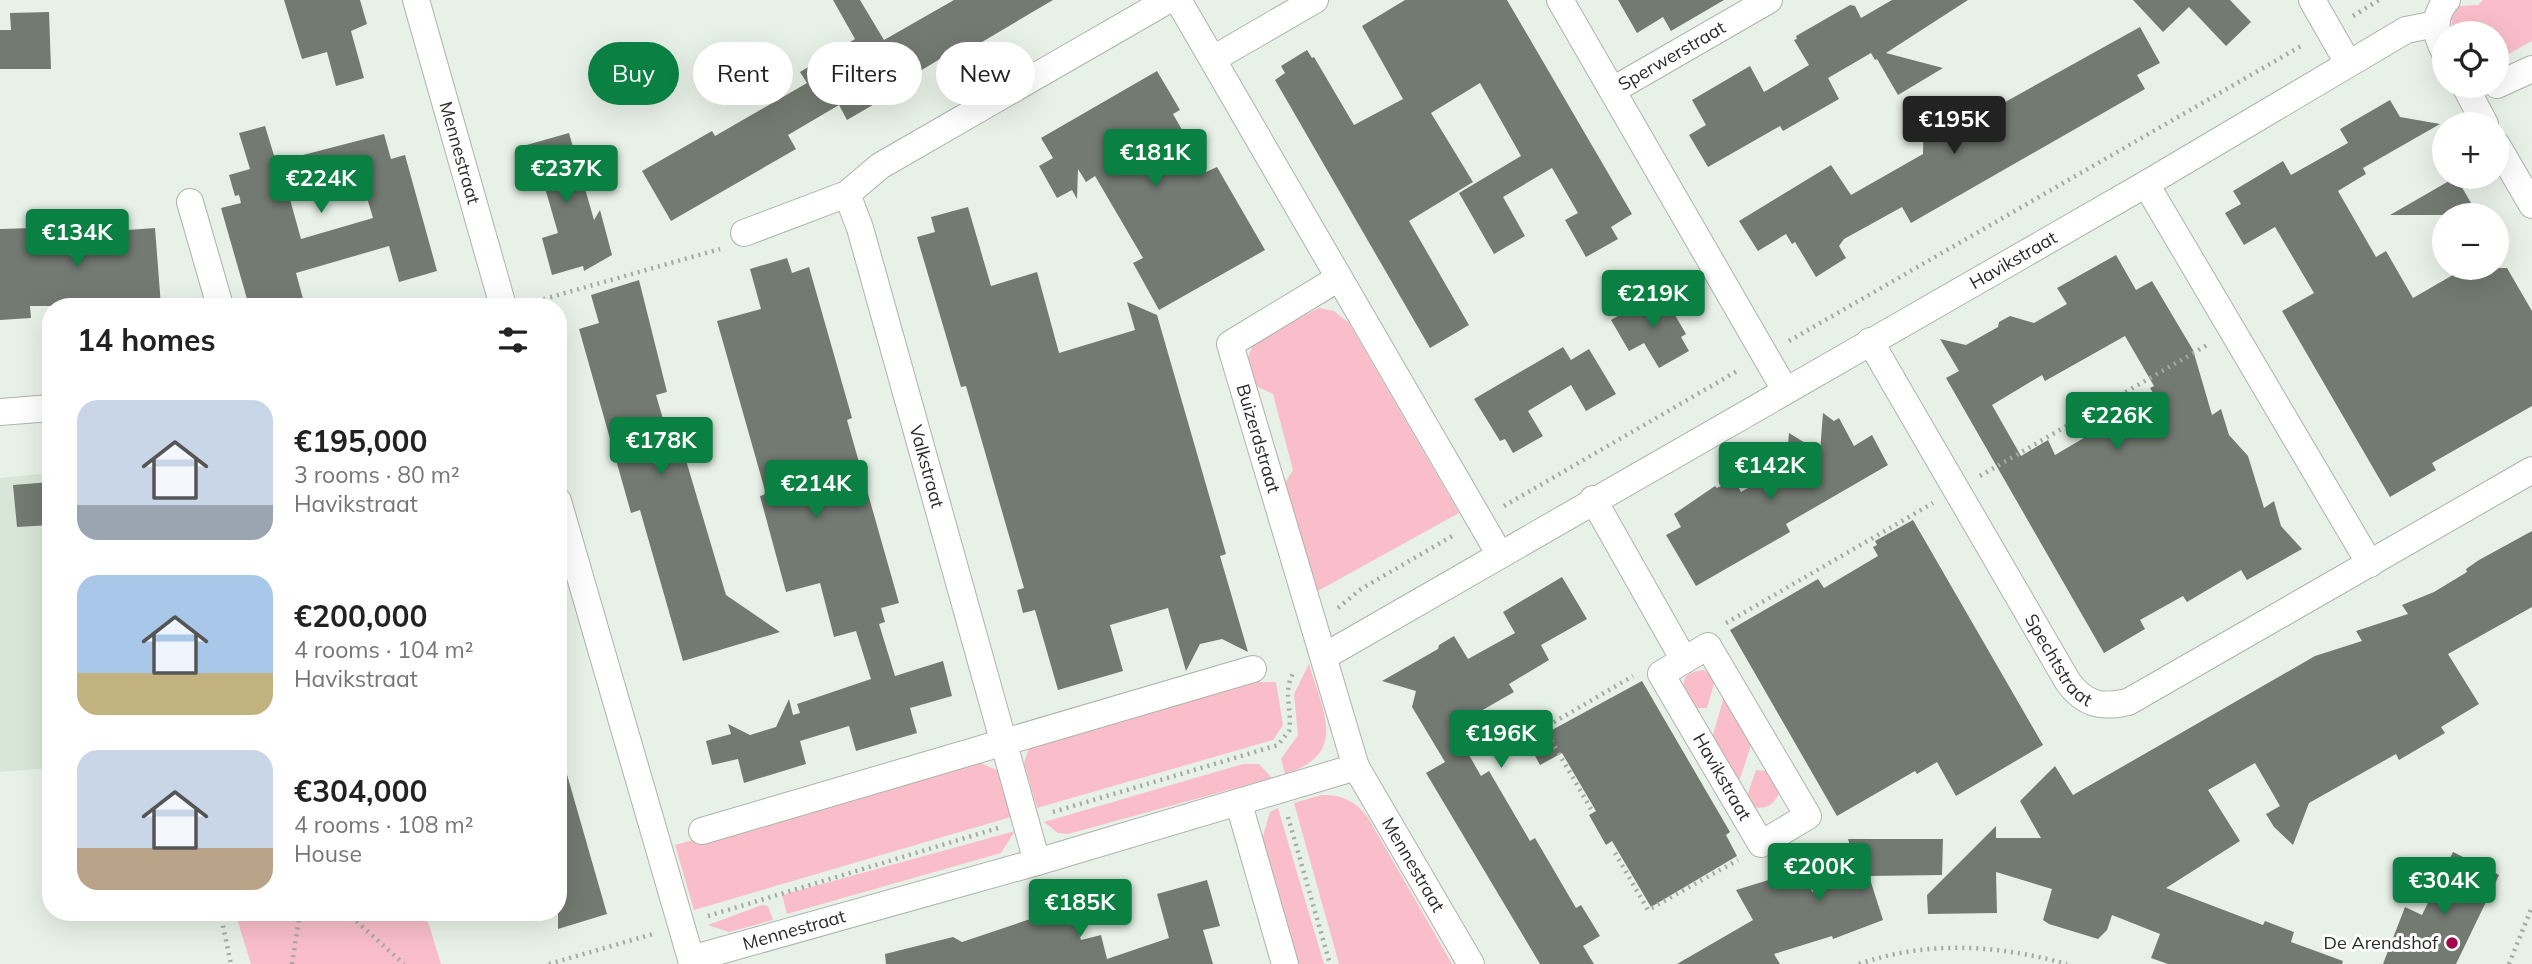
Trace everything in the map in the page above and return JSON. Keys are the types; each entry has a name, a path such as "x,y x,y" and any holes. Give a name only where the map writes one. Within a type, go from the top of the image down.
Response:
{"street":[{"name":"Mennestraat","path":"416,0 501,298"},
{"path":"744,233 847,194 880,166 1168,0"},
{"path":"1178,0 1500,555"},
{"path":"1213,59 1315,0"},
{"path":"1560,0 1785,390"},
{"name":"Sperwerstraat","path":"1613,90 1769,0"},
{"path":"2312,0 2348,63"},
{"name":"Havikstraat","path":"1322,646 1500,555 1593,499 2146,184 2348,63 2441,12"},
{"path":"2509,80 2532,69"},
{"path":"2509,166 2532,205"},
{"path":"2146,184 2370,564"},
{"name":"Valkstraat","path":"847,194 860,228 1037,862"},
{"path":"190,202 218,298"},
{"name":"Buizerdstraat","path":"1322,646 1230,344 1339,278"},
{"name":"Spechtstraat","path":"1870,341 2068,682 2076,693 2096,705 2108,707 2128,702 2532,470"},
{"path":"0,412 42,409"},
{"path":"1593,499 1681,655 1708,646 1808,816 1761,844"},
{"name":"Mennestraat","path":"567,532 681,926 682,961 1239,804 1356,767"},
{"name":"Mennestraat","path":"1322,646 1356,767 1471,964"},
{"name":"Havikstraat","path":"1681,655 1661,674 1761,844"},
{"path":"702,831 1253,669"},
{"path":"1239,804 1285,964"}],"path":[{"path":"1322,646 1339,606 1348,597 2379,0"},
{"path":"548,298 746,242 744,233"},
{"path":"1591,809 1544,728 1681,655 1955,491 2234,330"},
{"path":"1267,749 1330,964"},
{"path":"1615,853 1648,910 1761,844"},
{"path":"2509,964 2532,907"},
{"path":"222,921 231,964"},
{"path":"292,964 299,921"},
{"path":"356,921 404,964"},
{"path":"549,964 681,926"},
{"path":"1859,964 1940,947 2019,951 2067,964"}],"shaded area":[{"path":"2483,0 2532,0 2532,41 2509,54 2509,21 2452,21 2459,6 2478,5"},
{"path":"1319,308 1334,311 1349,323 1459,513 1316,592 1285,483 1293,470 1273,394 1256,386 1247,360 1254,342"},
{"path":"42,474 42,769 0,772 0,478"},
{"path":"1309,664 1324,715 1324,743 1318,755 1305,766 1285,774 1281,759 1298,735 1294,694"},
{"path":"1704,670 1716,676 1707,708 1694,708 1684,689 1685,679 1688,675"},
{"path":"1248,682 1276,682 1283,725 1273,740 1037,808 1024,763 1029,748"},
{"path":"1726,690 1754,736 1736,791 1710,745"},
{"path":"976,761 999,771 1011,817 694,910 675,845"},
{"path":"1243,764 1259,764 1272,778 1068,834 1058,833 1044,822"},
{"path":"1756,770 1769,771 1780,791 1770,805 1761,808 1745,802"},
{"path":"1321,795 1347,800 1358,806 1367,816 1452,964 1339,964 1294,803"},
{"path":"1278,808 1324,964 1298,964 1262,839 1270,812"},
{"path":"1015,831 1001,853 787,914 782,895"},
{"path":"762,905 768,906 773,920 729,932 708,925"},
{"path":"238,921 428,921 441,964 251,964"}],"building":[{"path":"284,0 360,0 367,24 351,31 364,78 336,86 327,52 302,59"},
{"path":"833,0 860,0 884,40 954,0 1053,0 982,42 936,42 936,61 922,70 922,42 850,42 855,39"},
{"path":"1405,0 1507,0 1632,214 1611,227 1618,239 1586,257 1565,220 1578,213 1552,168 1503,197 1525,236 1494,254 1459,193 1521,156 1480,83 1431,113 1473,182 1409,221 1469,325 1430,348 1275,80 1285,73 1281,66 1307,50 1312,58 1314,57 1354,125 1403,99 1362,26"},
{"path":"1618,0 1724,0 1671,31 1663,17 1637,33"},
{"path":"1892,0 1968,0 1886,53 1943,68 1898,95 1871,53 1828,78 1839,99 1783,131 1780,126 1708,167 1689,135 1706,125 1692,100 1750,66 1764,92 1809,65 1794,40 1797,39 1796,36 1850,5 1855,6 1861,18"},
{"path":"2133,0 2230,0 2251,22 2226,46 2189,7 2163,32"},
{"path":"49,12 51,69 0,69 0,30 11,30 10,13"},
{"path":"2140,27 2160,63 2137,75 2145,89 1911,223 1902,207 1844,239 1839,246 1846,258 1816,277 1795,242 1792,244 1786,234 1758,251 1739,221 1831,165 1851,195 1923,154 1924,101 1944,136"},
{"path":"807,68 807,83 800,72"},
{"path":"1157,71 1180,110 1173,114 1206,172 1217,167 1265,250 1159,310 1133,263 1143,258 1095,176 1086,182 1078,169 1077,199 1072,190 1057,198 1039,166 1053,158 1041,138"},
{"path":"807,83 807,105 839,105 788,135 796,149 671,221 642,171 712,131 715,136 769,105 793,105 793,91"},
{"path":"2390,100 2400,117 2432,123 2432,129 2363,168 2366,174 2338,191 2376,257 2386,251 2413,298 2444,280 2509,280 2509,271 2532,311 2532,406 2432,463 2436,470 2390,497 2282,311 2314,293 2275,227 2244,245 2225,213 2241,204 2233,191 2283,161 2291,175 2348,143 2340,129"},
{"path":"839,105 873,105 847,120"},
{"path":"265,126 276,162 384,134 391,159 405,155 437,271 399,282 389,246 296,273 303,298 247,298 221,208 241,203 239,195 235,196 229,175 250,169 239,133","holes":["358,168 373,218 301,239 286,185"]},
{"path":"569,133 594,220 600,210 612,255 584,271 583,266 552,275 542,238 558,233 543,181 527,186 516,148"},
{"path":"2435,189 2463,189 2471,203 2432,203 2432,215 2390,215"},
{"path":"968,207 991,286 1037,272 1059,353 1135,330 1127,302 1157,315 1226,554 1220,556 1248,652 1222,639 1200,644 1186,671 1168,608 1110,625 1123,671 1058,690 1035,610 1023,613 1017,590 1024,588 966,386 961,387 917,237 935,232 931,217"},
{"path":"100,226 100,232 155,228 160,298 42,298 42,306 30,306 31,318 0,320 0,229"},
{"path":"2116,255 2136,290 2152,281 2193,350 2212,415 2221,409 2229,435 2248,456 2264,508 2274,501 2281,526 2302,549 2247,580 2241,570 2187,602 2183,596 2140,620 2145,629 2104,653 1946,378 1959,371 1940,339 1966,345 1998,327 1999,322 2010,316 2034,323 2067,304 2057,288","holes":["2125,336 2154,386 2150,388 2155,396 2055,455 2048,440 2021,456 1992,405 2042,375 2045,381"]},
{"path":"787,258 792,273 809,267 852,418 847,420 899,603 881,608 885,622 879,624 895,676 943,661 952,696 910,708 917,733 856,751 849,726 800,741 806,764 744,783 738,759 712,765 706,741 731,734 728,724 750,735 776,727 789,699 793,715 800,713 797,704 871,679 856,631 834,637 820,583 786,592 760,496 766,494 717,321 761,309 750,269"},
{"path":"639,280 667,392 656,395 670,443 680,440 726,595 780,632 683,661 640,510 631,513 579,329 599,323 591,295"},
{"path":"1661,291 1686,334 1681,337 1689,351 1659,368 1644,343 1629,351 1611,320"},
{"path":"1563,347 1571,360 1589,349 1616,394 1586,411 1571,385 1528,411 1543,436 1513,453 1505,439 1500,441 1474,399"},
{"path":"1823,413 1834,421 1839,418 1854,446 1872,435 1888,465 1786,524 1790,532 1696,586 1666,535 1681,527 1674,514 1715,486 1717,488 1734,479 1741,492 1791,463 1787,457 1789,433 1820,452"},
{"path":"42,483 42,526 17,527 13,485"},
{"path":"1913,520 2043,745 1956,796 1937,762 1917,774 1915,771 1837,816 1730,630 1818,579 1824,588 1878,556 1873,547 1877,545 1875,541"},
{"path":"2532,531 2532,607 2448,654 2479,704 2441,727 2445,733 2399,760 2396,754 2309,803 2293,845 2274,827 2266,814 2280,806 2255,763 2208,790 2240,841 2166,888 2263,925 2265,921 2294,932 2291,942 2343,961 2342,964 2168,964 2151,958 2160,934 2112,915 2107,930 2098,939 2049,924 2043,920 2052,889 1996,872 1997,913 1928,914 1927,895 1996,826 1996,838 2041,838 2020,801 2055,766 2073,795 2315,656 2362,641 2356,631 2408,614 2402,605 2434,592 2467,572 2466,569 2479,560"},
{"path":"1562,577 1587,619 1541,645 1549,660 1509,684 1514,692 1453,727 1481,776 1489,771 1530,841 1535,838 1576,908 1581,905 1600,936 1583,946 1594,964 1540,964 1426,773 1445,762 1412,707 1416,691 1382,681 1438,649 1439,645 1454,636 1468,659 1515,633 1503,612"},
{"path":"1642,681 1730,832 1726,835 1737,856 1651,907 1612,841 1606,845 1589,815 1596,811 1562,753 1540,765 1528,743"},
{"path":"567,774 607,914 558,929 558,921 567,921"},
{"path":"1848,839 1943,839 1942,875 1869,876 1883,920 1833,939 1832,936 1774,954 1780,964 1677,964 1753,920 1736,890 1805,869 1812,892 1863,876 1859,876"},
{"path":"2453,852 2499,875 2456,964 2383,964 2405,907 2422,915"},
{"path":"1207,880 1220,926 1203,930 1213,964 886,964 885,954 953,937 962,942 1057,910 1059,913 1072,909 1081,940 1101,935 1107,959 1169,938 1157,894"}],"place":[{"name":"De Arendshof","path":"2452,943"}]}
